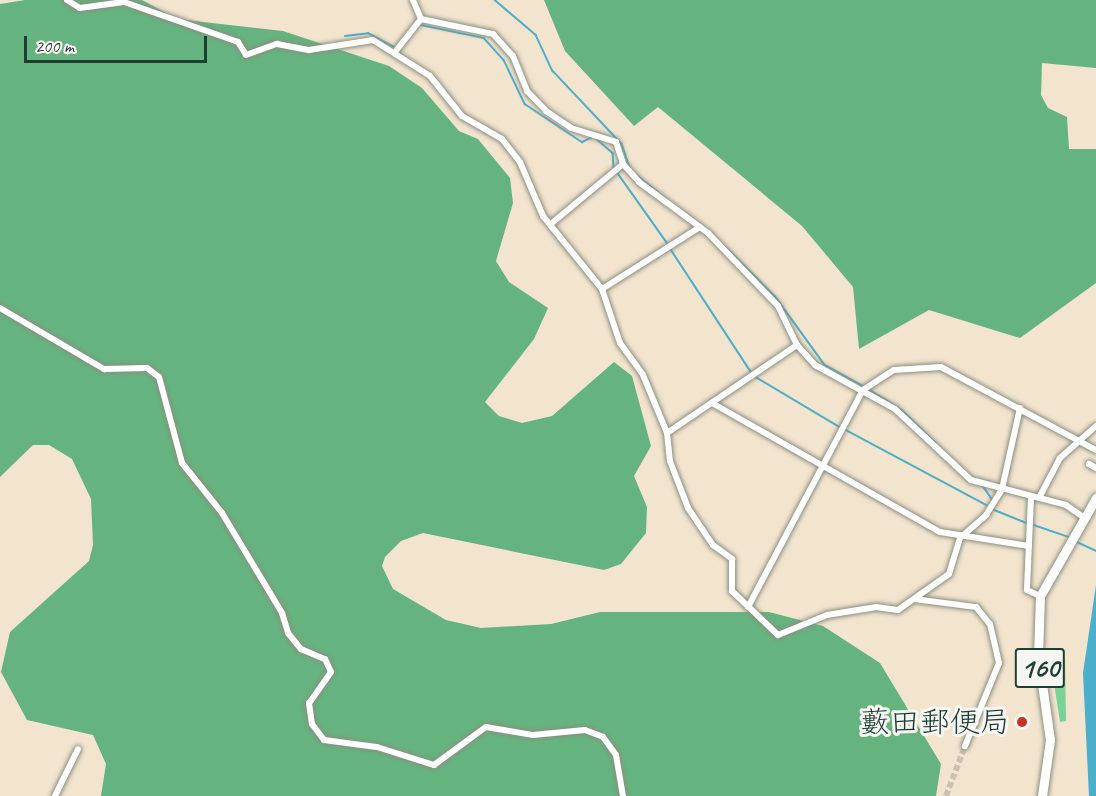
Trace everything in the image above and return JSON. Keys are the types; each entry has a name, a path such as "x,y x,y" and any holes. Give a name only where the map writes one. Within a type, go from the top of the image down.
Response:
{"highway":[{"name":"160","path":"1042,796 1050,740 1038,656 1040,596 1066,545 1096,498"}],"street":[{"path":"67,0 80,8 124,2 142,13 238,42 246,54 277,45 339,48 356,40 373,40 430,76 462,116 502,139 552,224 602,289 620,344 643,375 667,433 684,500 713,545 732,559 732,591 778,635 826,615 876,607 898,610 949,574 960,538 986,515 1002,489 1020,408"},
{"path":"413,0 421,19"},
{"path":"395,52 421,19"},
{"path":"421,19 493,34 513,56 527,91 546,111 571,128 616,142 622,164 700,227 778,306 797,345 815,365 863,390 911,422 971,480 1066,505 1083,517"},
{"path":"552,224 622,164"},
{"path":"602,289 700,227"},
{"path":"0,308 104,369 147,368 159,376 182,463 222,513 282,612 288,633 301,649 325,659 331,672 309,703 312,724 324,740 376,747 434,765 486,727 533,735 585,729 603,737 616,755 623,796"},
{"path":"667,433 797,345"},
{"path":"748,607 863,390 904,366 940,367 1096,450"},
{"path":"712,403 824,467 960,538 1029,546"},
{"path":"1039,498 1060,458 1096,426"},
{"path":"1089,464 1096,468"},
{"path":"1031,497 1027,590 1040,596"},
{"path":"914,599 976,607 990,624 999,663 965,746"},
{"path":"55,796 78,749"}],"green space":[{"path":"25,0 142,0 177,19 283,31 389,66 422,88 459,131 478,139 510,178 513,203 496,261 509,282 548,308 534,339 485,402 499,416 522,423 552,416 614,362 632,376 651,446 634,476 647,507 646,533 621,564 604,570 423,533 401,541 385,557 382,566 393,589 446,620 481,628 551,624 600,612 769,612 823,626 880,663 941,764 936,796 101,796 106,764 93,735 27,720 1,672 10,632 89,561 93,545 91,499 72,459 49,445 33,445 0,477 0,4"},
{"path":"544,0 1096,0 1096,68 1042,63 1041,95 1048,108 1067,117 1069,149 1096,149 1096,283 1020,338 929,310 859,349 853,287 802,226 658,107 634,126 565,51"},
{"path":"1050,657 1065,658 1066,721 1060,722"}],"water":[{"path":"1096,585 1096,796 1089,796 1083,673"}],"waterway":[{"path":"495,0 536,35 553,71 622,144 630,167"},
{"path":"421,25 484,38 504,60 525,104 582,142 591,138"},
{"path":"345,36 368,33 396,48"},
{"path":"598,140 613,153 614,168"},
{"path":"617,172 668,244"},
{"path":"637,175 731,252 775,296 825,365 863,386"},
{"path":"670,248 751,372"},
{"path":"754,376 840,427"},
{"path":"870,390 902,410 936,443"},
{"path":"844,429 988,506"},
{"path":"983,486 992,499"},
{"path":"992,509 1026,523"},
{"path":"1031,524 1069,537"},
{"path":"1075,541 1096,551"}],"tunnel":[{"path":"946,796 965,746"}],"place":[{"name":"藪田郵便局","path":"1022,722"}]}
